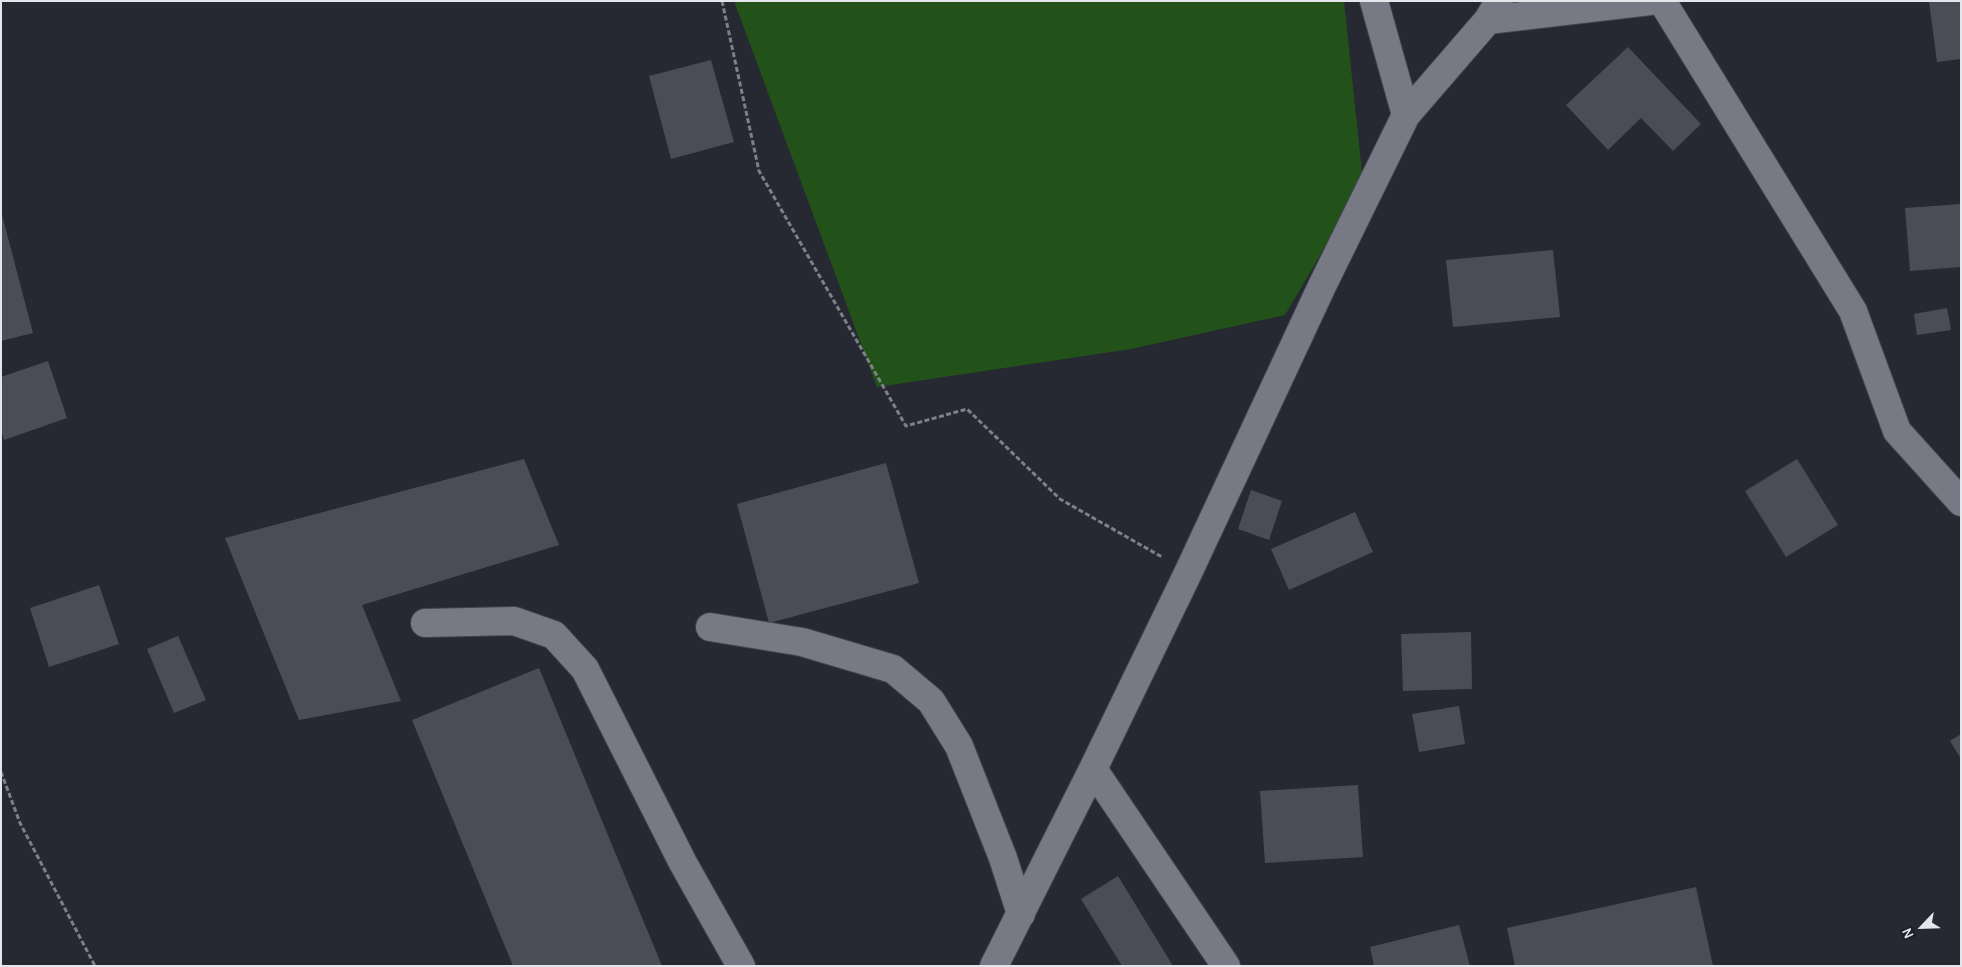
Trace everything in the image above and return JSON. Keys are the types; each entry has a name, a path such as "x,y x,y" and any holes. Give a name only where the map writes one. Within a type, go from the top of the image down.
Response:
{"street":[{"path":"1374,1 1406,115"},
{"path":"994,966 1093,769 1188,573 1322,286 1406,115 1494,10 1650,1"},
{"path":"1662,1 1853,311 1897,431 1961,502"},
{"path":"425,624 514,621 554,636 585,669 683,863 741,966"},
{"path":"710,627 802,642 893,669 931,701 960,746 1003,858 1021,914"},
{"path":"1093,769 1226,966"}],"path":[{"path":"722,1 758,171 906,426 967,409 1060,499 1188,573"},
{"path":"1,772 20,823 95,966"}],"green space":[{"path":"734,1 1344,1 1363,182 1285,315 1131,349 877,387"}],"building":[{"path":"1961,1 1961,59 1937,62 1929,2"},
{"path":"1628,47 1701,124 1673,151 1641,118 1608,150 1566,105"},
{"path":"711,60 734,142 671,159 649,76"},
{"path":"1961,204 1961,267 1910,271 1905,208"},
{"path":"1,211 33,333 1,341"},
{"path":"1553,250 1560,317 1453,327 1446,260"},
{"path":"1947,308 1951,330 1917,335 1914,314"},
{"path":"48,361 67,418 4,440 1,430 1,377"},
{"path":"524,459 559,545 362,605 401,701 299,720 225,538"},
{"path":"1797,459 1838,525 1786,557 1745,491"},
{"path":"886,463 919,583 769,623 737,504"},
{"path":"1251,490 1282,501 1269,540 1238,529"},
{"path":"1355,512 1373,552 1289,590 1271,549"},
{"path":"99,585 119,644 49,667 30,608"},
{"path":"1471,632 1472,689 1403,691 1401,634"},
{"path":"178,636 206,700 174,713 147,649"},
{"path":"539,668 662,966 513,966 412,720"},
{"path":"1459,706 1465,744 1419,752 1412,714"},
{"path":"1961,734 1961,759 1950,741"},
{"path":"1358,785 1363,857 1265,863 1260,791"},
{"path":"1118,876 1173,966 1122,966 1081,899"},
{"path":"1696,887 1713,966 1515,966 1507,928"},
{"path":"1459,925 1470,966 1374,966 1370,947"}]}
